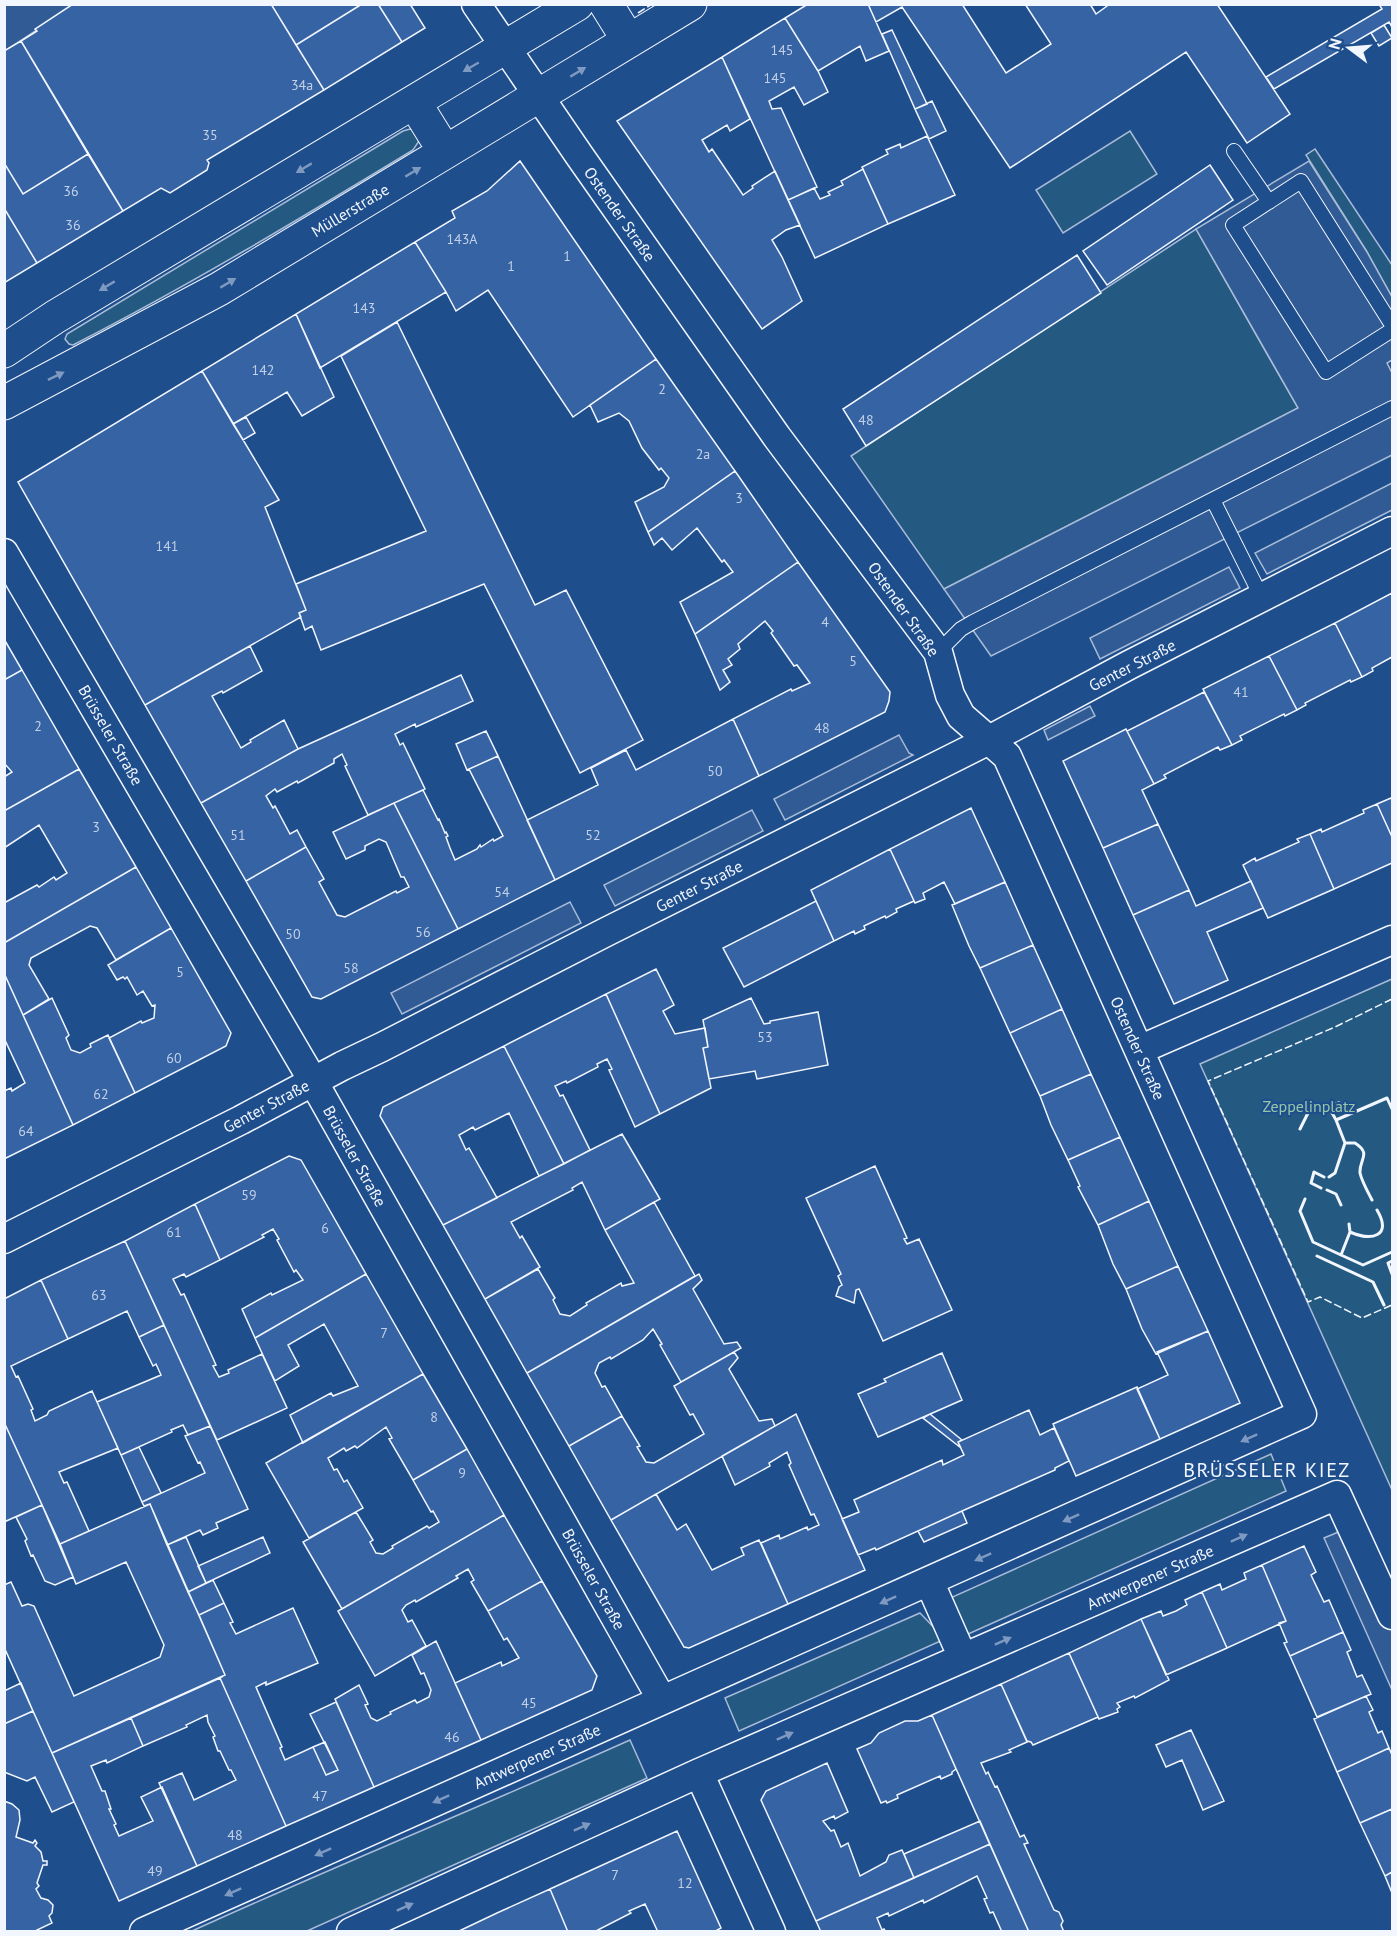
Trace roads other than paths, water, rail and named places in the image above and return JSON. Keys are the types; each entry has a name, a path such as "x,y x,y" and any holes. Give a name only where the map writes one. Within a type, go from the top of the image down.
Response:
{"main road":[{"path":"4,351 55,317 577,4"},
{"path":"606,4 628,41"},
{"name":"Müllerstraße","path":"4,403 219,289 690,4"},
{"path":"414,102 446,152"}],"street":[{"name":"Ostender Straße","path":"476,4 777,437 938,652 950,694 962,716 1007,756 1302,1414"},
{"name":"Genter Straße","path":"4,1239 989,740 1129,665 1392,531"},
{"name":"Brüsseler Straße","path":"4,553 313,1081 662,1700"},
{"path":"1139,1050 1392,940"},
{"name":"Antwerpener Straße","path":"144,1932 1302,1414"},
{"name":"Antwerpener Straße","path":"351,1932 699,1773 1337,1495 1392,1615"},
{"path":"929,1581 963,1658"},
{"path":"699,1773 771,1932"}],"lane":[{"path":"1234,151 1269,202"},
{"path":"1392,325 1301,181 1233,225 1326,372 1392,330"},
{"path":"938,652 961,629 974,622 1392,408"},
{"path":"1213,500 1262,598"}],"district":[{"name":"BRÜSSELER KIEZ","path":"1267,1470"}],"park label":[{"name":"Zeppelinplatz","path":"1309,1106"}]}
